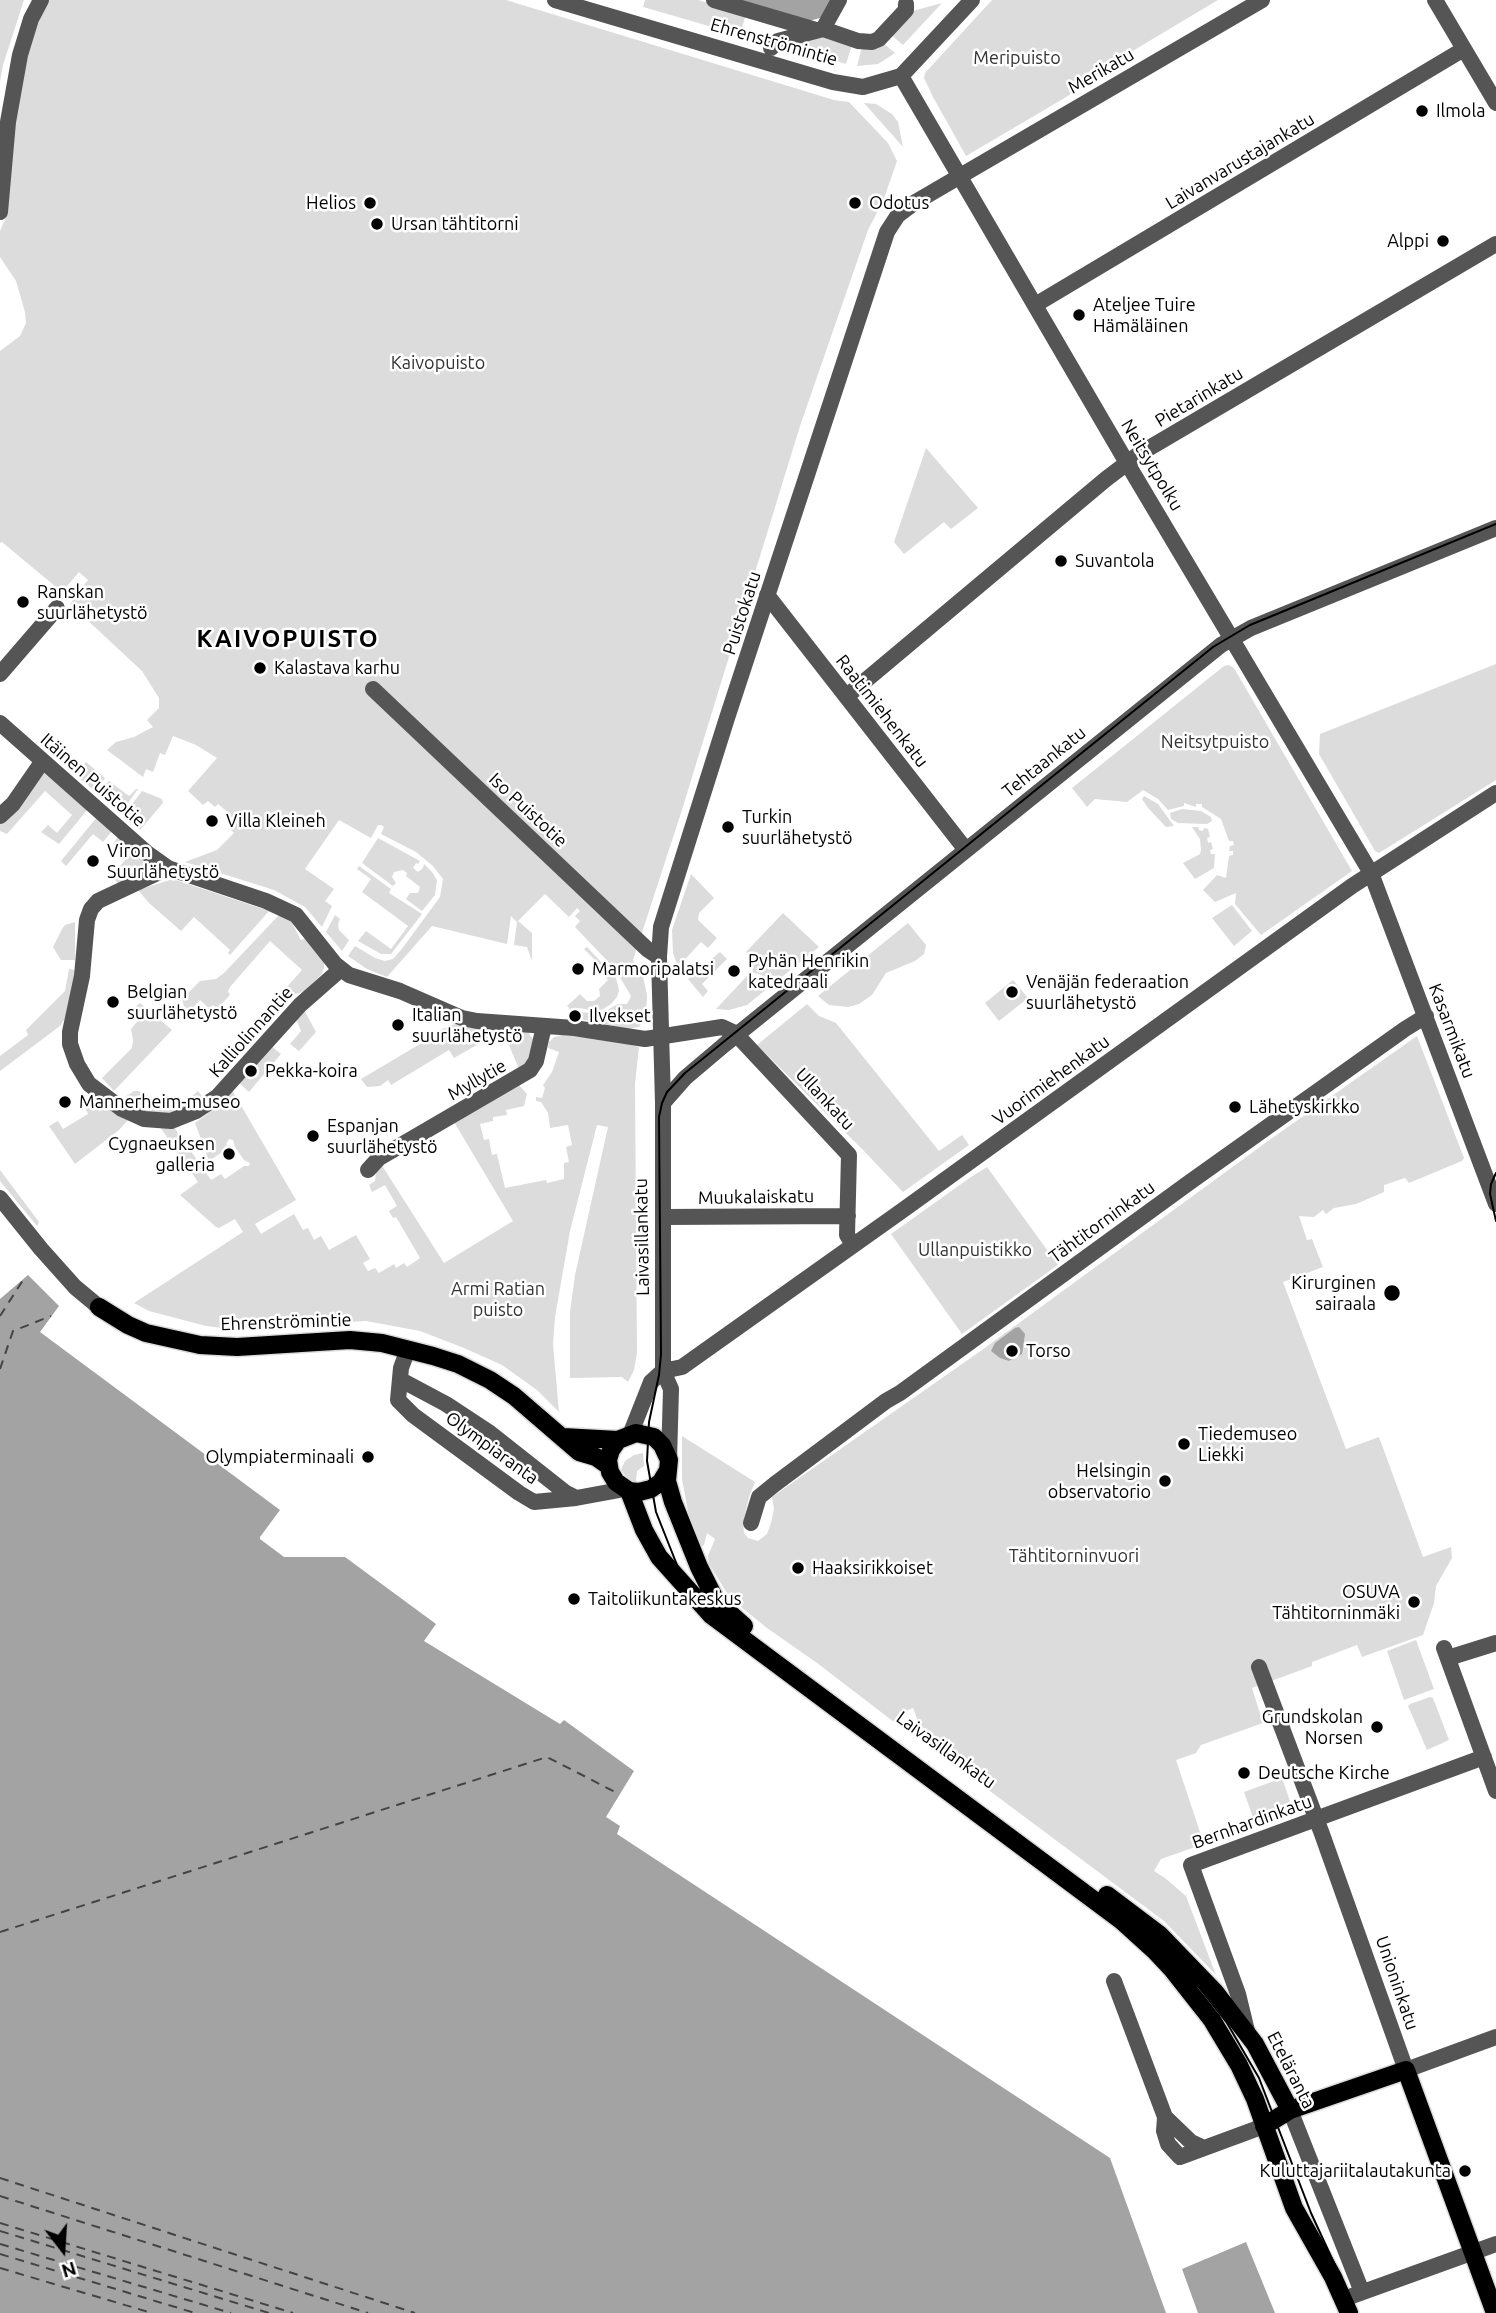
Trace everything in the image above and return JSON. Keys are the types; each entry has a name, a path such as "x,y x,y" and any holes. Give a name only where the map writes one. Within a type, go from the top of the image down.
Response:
{"main road":[{"name":"Ehrenströmintie","path":"99,1307 146,1333 200,1345 237,1347 350,1340 382,1343 457,1364 490,1380 514,1396 579,1451 596,1457 609,1466"},
{"name":"Laivasillankatu","path":"624,1437 643,1433 654,1437 662,1445 673,1502 712,1594 727,1613 1152,1928 1202,1976 1247,2031"},
{"path":"563,1437 624,1437"},
{"path":"609,1466 611,1450 624,1437"},
{"name":"Laivasillankatu","path":"609,1466 616,1482 627,1490 659,1557 711,1615 1122,1921 1171,1968 1201,2004 1223,2037 1246,2080 1264,2126"},
{"path":"627,1490 639,1492 651,1489 661,1482 668,1466"},
{"name":"Eteläranta","path":"1247,2031 1290,2110"},
{"path":"1346,2306 1298,2218 1264,2126 1290,2110 1406,2070"},
{"name":"Unioninkatu","path":"1406,2070 1496,2313"}],"street":[{"path":"0,212 8,122 20,55 31,19 41,0"},
{"name":"Ehrenströmintie","path":"555,0 849,86 872,86 901,76"},
{"path":"714,0 858,41 873,42 906,10 907,1"},
{"path":"771,48 778,41 820,30 839,0"},
{"path":"901,76 972,0"},
{"name":"Merikatu","path":"959,176 1262,0"},
{"path":"1435,0 1496,103"},
{"name":"Laivanvarustajankatu","path":"1035,305 1464,49"},
{"name":"Neitsytpolku","path":"901,76 1371,873"},
{"name":"Puistokatu","path":"663,1103 659,957 661,927 887,232 898,215 959,176"},
{"name":"Pietarinkatu","path":"847,696 1127,463 1496,244"},
{"name":"Tehtaankatu","path":"663,1103 685,1077 1233,637 1496,528"},
{"name":"Raatimiehenkatu","path":"767,596 966,850"},
{"path":"0,674 57,608"},
{"name":"Iso Puistotie","path":"373,689 647,949 659,957"},
{"name":"Itäinen Puistotie","path":"0,723 167,868 288,910 296,915 341,969 358,978 400,991 461,1018 494,1023 601,1031 645,1039 722,1027 738,1034"},
{"path":"0,816 13,804 42,762"},
{"name":"Vuorimiehenkatu","path":"663,1371 682,1367 1371,873 1496,793"},
{"name":"Kalliolinnantie","path":"167,868 98,901 87,920 82,976 70,1044 77,1065 89,1084 122,1109 144,1119 171,1121 196,1111 217,1097 299,1005 341,969"},
{"name":"Kasarmikatu","path":"1371,873 1426,1016 1490,1168 1496,1203"},
{"name":"Tähtitorninkatu","path":"751,1523 759,1497 775,1483 1190,1182 1426,1016"},
{"name":"Myllytie","path":"368,1170 379,1158 530,1070 536,1061 544,1026"},
{"name":"Ullankatu","path":"738,1034 849,1155 847,1235 853,1245"},
{"name":"Laivasillankatu","path":"663,1103 663,1371 671,1389 668,1466"},
{"name":"Ehrenströmintie","path":"0,1198 75,1287 99,1307"},
{"name":"Muukalaiskatu","path":"663,1217 848,1216"},
{"name":"Olympiaranta","path":"408,1349 401,1368 398,1399 414,1415 519,1493 534,1502 627,1490"},
{"path":"624,1437 651,1382 663,1371"},
{"path":"401,1380 468,1418 576,1498"},
{"path":"1496,1643 1446,1653 1496,1791"},
{"name":"Unioninkatu","path":"1259,1667 1406,2070"},
{"name":"Bernhardinkatu","path":"1191,1864 1484,1757"},
{"name":"Eteläranta","path":"1191,1864 1237,1992 1247,2031"},
{"path":"1114,1981 1165,2117 1164,2131 1168,2144 1180,2157 1264,2126"},
{"path":"1406,2070 1496,2037"},
{"name":"Eteläranta","path":"1290,2110 1362,2292"},
{"path":"1165,2117 1191,2142 1204,2148"},
{"path":"1346,2306 1362,2292 1496,2244"}],"green space":[{"path":"0,0 24,0 0,82"},
{"name":"Kaivopuisto","path":"48,0 506,0 834,100 849,102 888,143 897,161 883,201 868,230 800,426 633,960 642,972 647,995 646,1017 639,1027 628,1029 584,1020 575,1014 600,1014 618,1004 627,1004 631,996 615,969 575,927 580,921 575,916 580,911 577,908 569,917 545,894 518,921 532,933 532,961 527,947 514,945 517,922 511,916 507,944 432,926 387,977 367,969 348,956 355,946 375,958 385,961 393,959 440,897 443,879 433,866 416,852 381,834 384,827 381,825 378,825 371,838 339,820 305,869 334,889 325,901 332,906 322,927 305,907 274,890 185,862 217,850 234,833 229,828 233,823 227,818 230,814 218,804 215,807 208,801 203,805 188,791 217,758 196,745 173,736 165,755 160,753 153,772 146,769 143,777 107,750 116,742 134,737 153,727 147,720 159,708 159,698 142,671 70,604 88,580 79,572 62,592 0,543 0,351 20,336 26,323 16,281 0,257 0,231 7,215 18,100 30,40"},
{"path":"645,0 698,0 746,14 740,35 643,7"},
{"name":"Meripuisto","path":"992,0 1218,0 1074,86 1076,89 1068,96 966,156 924,78 925,73"},
{"path":"942,3 903,45 890,34 909,12"},
{"path":"821,36 852,45 846,64 787,46"},
{"path":"882,42 895,53 878,64 857,66 862,47"},
{"path":"864,103 876,104 892,114 898,122 903,147"},
{"path":"926,448 978,508 951,529 944,522 904,554 894,542"},
{"path":"1496,664 1496,780 1379,853 1375,851 1319,754 1320,734"},
{"name":"Neitsytpuisto","path":"1224,666 1234,668 1352,871 1261,935 1235,904 1236,893 1215,902 1203,890 1217,875 1226,878 1229,856 1233,855 1233,851 1229,851 1230,846 1234,845 1233,841 1229,841 1221,819 1202,807 1202,804 1196,804 1196,807 1184,803 1184,806 1168,810 1158,799 1143,790 1127,802 1095,799 1087,807 1072,788"},
{"path":"86,762 105,778 96,792 76,775"},
{"path":"41,771 88,809 59,844 41,832 48,825 57,833 72,815 45,791 7,834 0,831 0,821"},
{"path":"109,781 129,796 138,789 121,813 98,794"},
{"path":"142,791 162,799 163,803 140,830 123,816"},
{"path":"1144,796 1158,804 1174,826 1166,827 1148,808 1142,799"},
{"path":"1182,809 1201,811 1211,817 1212,821 1207,824 1178,823 1171,819 1170,813"},
{"path":"97,817 112,831 103,842 93,834 66,866 61,861"},
{"path":"1192,827 1203,831 1204,828 1208,829 1208,843 1211,842 1213,849 1210,850 1211,854 1215,854 1214,868 1195,879 1183,863 1200,854 1201,850 1200,839"},
{"path":"118,837 149,863 150,867 149,871 120,885 111,876 127,858 113,844"},
{"path":"378,838 420,861 413,868 418,872 424,864 437,880 435,895 422,911 406,899 410,893 418,893 420,887 406,876 407,873 403,870 394,872 392,877 396,883 393,886 362,863"},
{"path":"359,866 391,889 389,893 422,914 391,954 381,954 358,941 366,931 391,949 408,926 362,892 371,879 357,869"},
{"path":"691,874 714,898 699,913 698,920 717,938 708,948 701,942 678,967 673,953 672,930"},
{"path":"173,879 269,911 230,955 230,950 194,917 181,931 138,890"},
{"path":"1232,905 1252,931 1234,946 1212,918"},
{"path":"783,913 819,947 747,1005 729,1010 716,1009 748,975 753,988 764,985 762,975 751,972 753,959 751,954 746,952"},
{"path":"279,915 291,921 301,940 307,938 324,961 321,975 303,992 287,996 286,988 302,970 270,941 230,987 230,995 217,1009 213,1005 210,1009 200,1000 190,1011 184,1006 182,999 200,981 216,979 224,973"},
{"path":"335,915 340,919 339,930 349,940 342,951 326,932"},
{"path":"75,922 75,960 61,960 53,947 65,925"},
{"path":"908,923 926,945 924,954 915,961 886,973 872,995 859,1004 848,1007 829,1005 818,996"},
{"path":"587,947 616,978 619,990 611,1004 598,1012 580,1008 573,1011 567,1006 580,994 587,1001 594,1001 600,996 599,989 608,980 599,971 602,967 584,949"},
{"path":"720,952 727,959 702,984 708,991 703,997 688,979"},
{"path":"69,969 75,970 74,977 66,1017 60,1026 0,1071 0,1056 28,1035 26,1030 65,991"},
{"path":"1013,980 1028,998 999,1021 985,1003"},
{"path":"140,1003 172,1030 114,1091 102,1078 132,1048 131,1029 142,1016 134,1008"},
{"path":"807,1004 819,1016 836,1023 939,1151 962,1135 969,1145 903,1192 757,1045"},
{"path":"303,1008 316,1032 299,1051 290,1044 301,1031 295,1017"},
{"path":"457,1023 496,1034 454,1058 449,1050 391,1085 388,1080 380,1086 367,1087 361,1079 438,1031"},
{"path":"510,1031 528,1032 533,1039 529,1061 520,1071 505,1036"},
{"name":"Armi Ratian puisto","path":"563,1035 624,1042 639,1047 635,1084 637,1353 634,1370 628,1382 622,1377 570,1378 570,1312 575,1275 608,1127 597,1125 570,1231 555,1317 553,1344 559,1412 537,1390 502,1365 420,1331 366,1321 231,1329 206,1326 149,1311 134,1303 243,1232 235,1219 216,1227 180,1195 198,1182 160,1127 174,1127 211,1180 221,1174 225,1179 250,1163 244,1160 233,1140 229,1139 226,1144 228,1148 209,1161 195,1123 218,1106 232,1090 296,1200 255,1224 261,1234 294,1214 303,1230 308,1228 314,1240 321,1236 329,1250 356,1235 370,1259 363,1263 368,1271 375,1268 379,1273 394,1264 396,1268 404,1263 407,1267 420,1258 396,1217 393,1218 389,1211 397,1206 385,1185 372,1192 369,1185 375,1181 381,1164 444,1263 513,1221 454,1122 519,1085 527,1094 524,1106 506,1110 507,1115 493,1117 493,1121 480,1124 484,1140 489,1139 492,1155 497,1154 505,1188 564,1179 564,1163 569,1162 566,1147 572,1145 568,1125 550,1128 548,1113 541,1102 536,1101 536,1097 542,1098 545,1088 543,1085 552,1072 559,1052 548,1048 549,1042 554,1037"},
{"name":"Tähtitorninvuori","path":"1417,1036 1464,1158 1409,1183 1405,1178 1384,1185 1384,1192 1356,1204 1334,1208 1326,1214 1323,1210 1314,1217 1299,1216 1307,1240 1312,1239 1323,1267 1283,1282 1346,1449 1379,1437 1423,1557 1451,1547 1452,1558 1436,1586 1434,1603 1423,1635 1362,1657 1357,1645 1312,1662 1312,1666 1252,1688 1263,1723 1201,1745 1196,1753 1176,1760 1204,1844 1161,1859 1154,1871 1186,1896 1216,1975 1164,1921 927,1744 913,1708 899,1714 907,1732 730,1598 709,1564 708,1556 715,1539 707,1533 701,1547 689,1517 682,1479 682,1436 755,1482 743,1523 744,1533 748,1538 758,1541 767,1534 771,1523 774,1509 772,1497 982,1350"},
{"path":"270,1045 281,1054 249,1092 238,1082"},
{"path":"134,1091 151,1097 161,1106 171,1108 184,1103 198,1091 205,1100 179,1113 144,1114 124,1101 125,1097"},
{"path":"92,1100 128,1120 75,1164 49,1126 58,1121 63,1129 88,1114 84,1105"},
{"name":"Ullanpuistikko","path":"987,1167 1058,1265 962,1334 891,1234"},
{"path":"0,1170 39,1222 37,1226 0,1181"},
{"path":"643,1453 644,1466 637,1471 636,1482 629,1480 621,1470 625,1461"},
{"path":"1416,1640 1434,1689 1404,1700 1387,1651"},
{"path":"1433,1698 1449,1740 1427,1750 1408,1706"},
{"path":"1282,1778 1294,1813 1256,1826 1244,1792"}],"shaded area":[{"path":"740,0 835,0 827,16 809,21"},
{"path":"28,1275 59,1306 40,1332 280,1510 260,1539 284,1557 345,1557 436,1624 424,1641 560,1724 564,1720 634,1771 606,1817 620,1826 617,1834 1110,2158 1166,2313 0,2313 0,1299"},
{"path":"1019,1327 1025,1334 1022,1354 1009,1361 991,1351 995,1343"},
{"path":"1246,2242 1275,2313 1198,2313 1182,2269"}],"ferry route":[{"path":"0,1316 25,1277"},
{"path":"0,1369 13,1331 51,1316"},
{"path":"0,1932 547,1757 619,1794"},
{"path":"0,2178 415,2313"},
{"path":"0,2196 368,2313"},
{"path":"0,2223 293,2313"},
{"path":"0,2231 269,2313"},
{"path":"0,2244 231,2313"},
{"path":"0,2254 195,2313"},
{"path":"0,2268 152,2313"}],"tram line":[{"path":"1357,2313 1311,2213 1259,2078 1227,2023 1194,1981 1137,1927 718,1618 697,1597 681,1575 656,1512 647,1461 649,1422 661,1354 659,1117 667,1092 685,1073 1213,647 1250,625 1496,524"},
{"path":"1496,1173 1490,1194 1496,1221"}],"place":[{"name":"Ilmola","path":"1422,111"},
{"name":"Helios","path":"370,203"},
{"name":"Odotus","path":"855,203"},
{"name":"Ursan tähtitorni","path":"377,224"},
{"name":"Alppi","path":"1443,241"},
{"name":"Ateljee Tuire Hämäläinen","path":"1079,315"},
{"name":"Suvantola","path":"1061,561"},
{"name":"Ranskan suurlähetystö","path":"23,602"},
{"name":"Kalastava karhu","path":"260,668"},
{"name":"Villa Kleineh","path":"212,821"},
{"name":"Turkin suurlähetystö","path":"728,827"},
{"name":"Viron Suurlähetystö","path":"93,861"},
{"name":"Marmoripalatsi","path":"578,969"},
{"name":"Pyhän Henrikin katedraali","path":"734,971"},
{"name":"Venäjän federaation suurlähetystö","path":"1012,992"},
{"name":"Belgian suurlähetystö","path":"113,1002"},
{"name":"Ilvekset","path":"575,1016"},
{"name":"Italian suurlähetystö","path":"398,1025"},
{"name":"Pekka-koira","path":"251,1071"},
{"name":"Mannerheim-museo","path":"65,1102"},
{"name":"Lähetyskirkko","path":"1235,1107"},
{"name":"Espanjan suurlähetystö","path":"313,1136"},
{"name":"Cygnaeuksen galleria","path":"229,1154"},
{"name":"Kirurginen sairaala","path":"1392,1293"},
{"name":"Torso","path":"1012,1351"},
{"name":"Tiedemuseo Liekki","path":"1184,1444"},
{"name":"Olympiaterminaali","path":"368,1457"},
{"name":"Helsingin observatorio","path":"1165,1481"},
{"name":"Haaksirikkoiset","path":"798,1568"},
{"name":"Taitoliikuntakeskus","path":"574,1599"},
{"name":"OSUVA Tähtitorninmäki","path":"1414,1602"},
{"name":"Grundskolan Norsen","path":"1377,1727"},
{"name":"Deutsche Kirche","path":"1244,1773"},
{"name":"Kuluttajariitalautakunta","path":"1465,2171"}],"district":[{"name":"KAIVOPUISTO","path":"288,639"}]}
